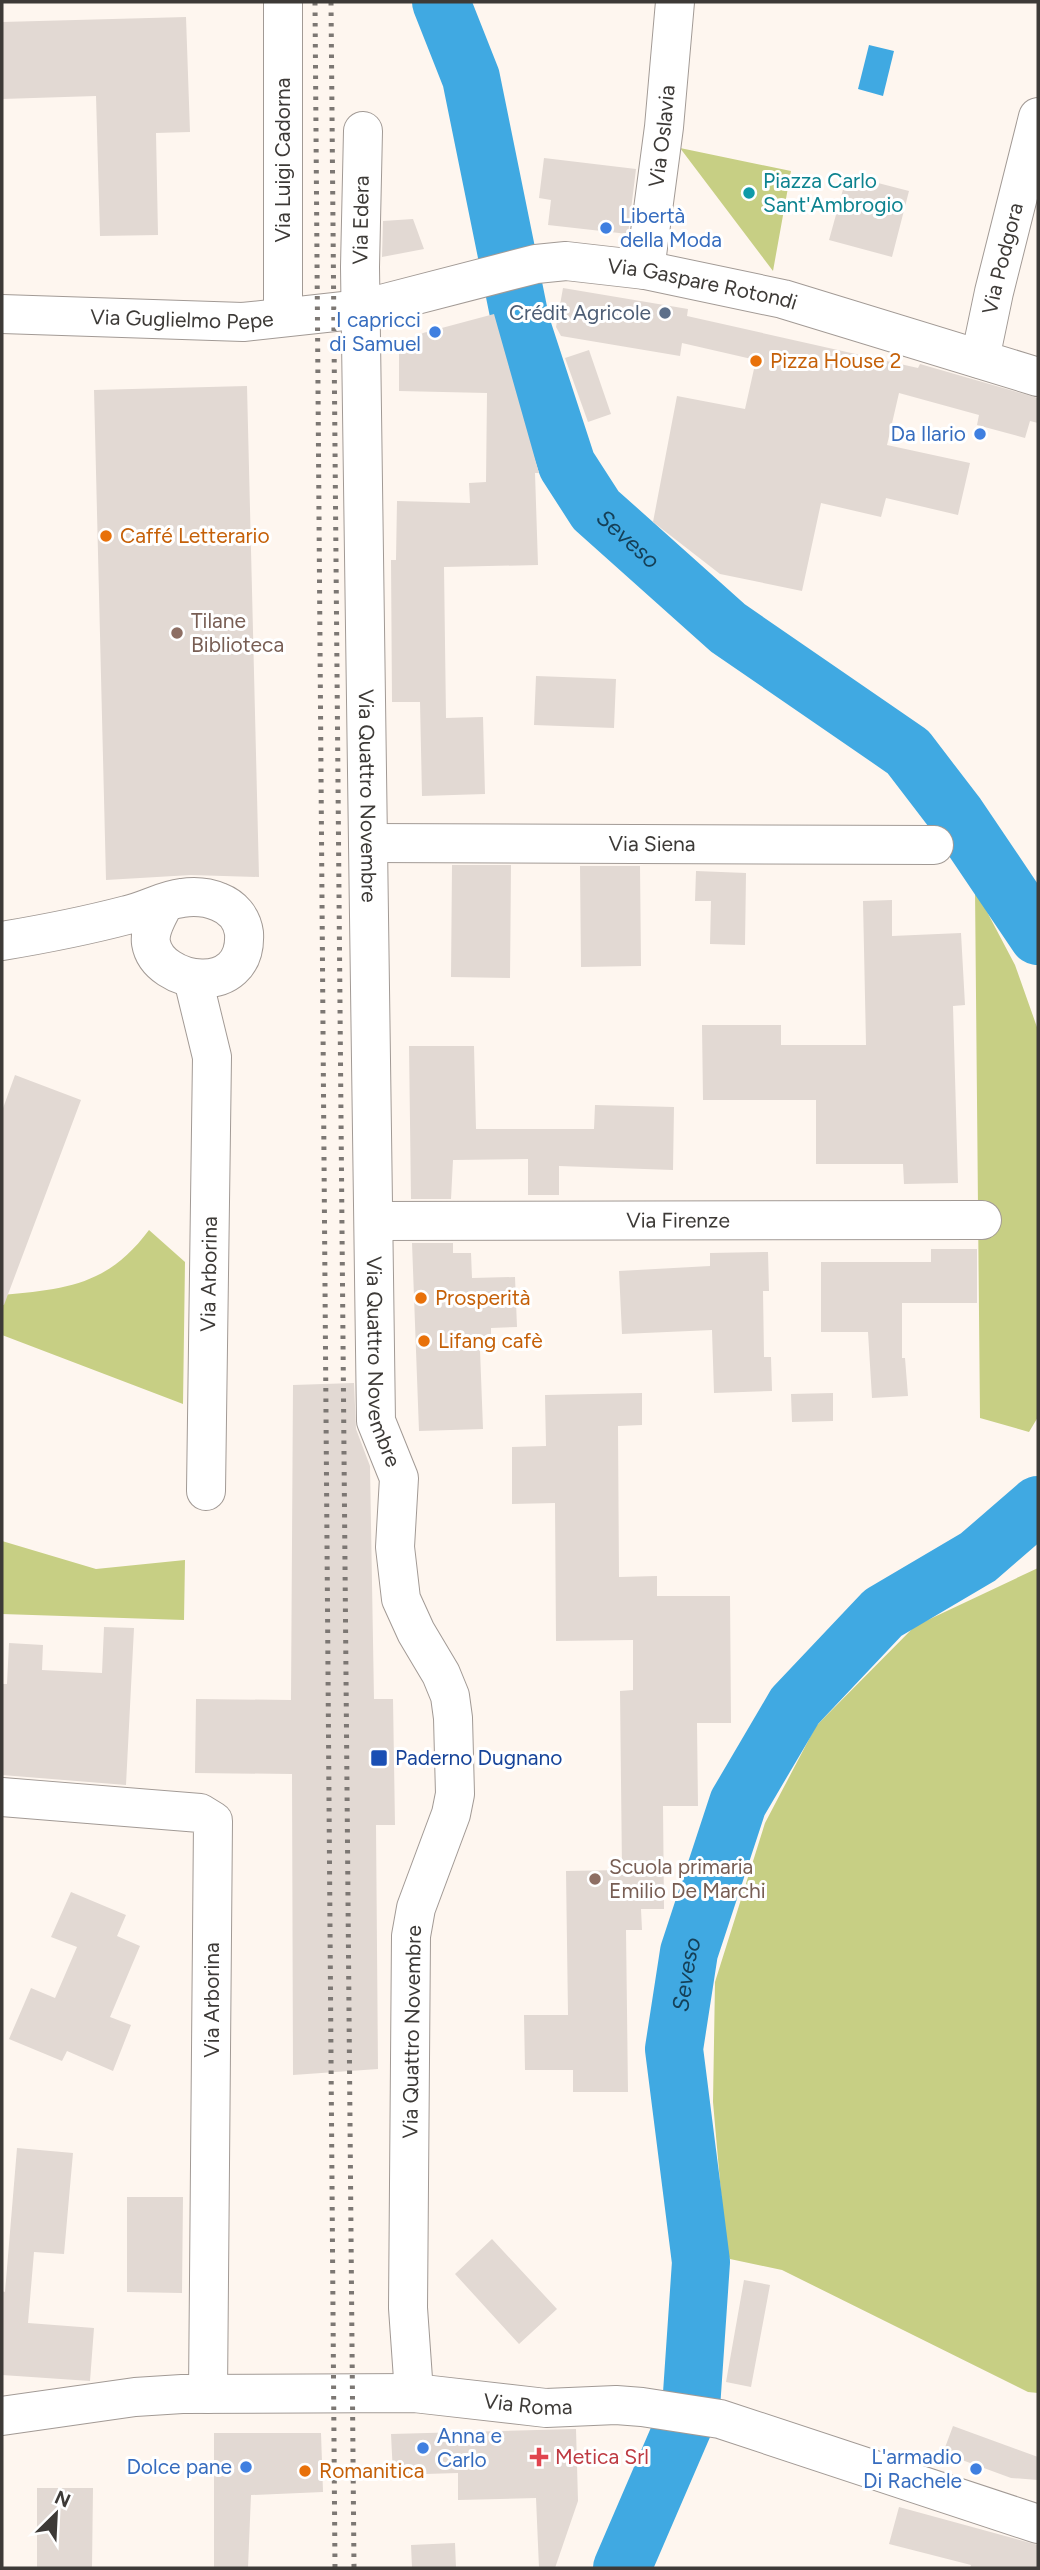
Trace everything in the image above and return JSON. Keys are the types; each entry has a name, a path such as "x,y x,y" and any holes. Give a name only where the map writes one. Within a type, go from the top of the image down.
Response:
{"street":[{"name":"Via Luigi Cadorna","path":"283,2 283,317"},
{"name":"Via Oslavia","path":"645,270 664,127 675,2"},
{"name":"Via Podgora","path":"980,359 1038,117"},
{"name":"Via Edera","path":"362,309 360,219 363,131"},
{"name":"Via Gaspare Rotondi","path":"362,309 536,264 566,261 645,270 783,299 1038,377"},
{"name":"Via Guglielmo Pepe","path":"2,314 243,322 362,309"},
{"name":"Via Quattro Novembre","path":"362,309 376,1421 398,1478 396,1570 401,1599 450,1696 455,1794 451,1814 416,1908 411,1936 408,2308 414,2393"},
{"name":"Via Siena","path":"368,842 934,845"},
{"path":"2,942 90,925 178,898 210,898 237,914 243,926 244,939 235,966 224,975 209,980 193,979 167,965 151,946 125,933 90,925"},
{"path":"151,946 155,922 164,904"},
{"name":"Via Arborina","path":"206,1491 212,1057 235,966"},
{"name":"Via Arborina","path":"193,979 212,1057"},
{"name":"Via Firenze","path":"374,1221 982,1220"},
{"name":"Via Arborina","path":"2,1797 200,1812 213,1821 208,2394"},
{"name":"Via Roma","path":"2,2416 135,2397 208,2394 414,2393 546,2409 642,2407 720,2419 1038,2524"}],"green space":[{"path":"680,148 791,171 773,271"},
{"path":"975,889 1015,965 1038,1030 1038,1417 1029,1432 980,1418"},
{"path":"149,1230 185,1262 183,1404 2,1335 2,1295 47,1290 84,1281 118,1263"},
{"path":"2,1541 96,1569 185,1560 184,1620 2,1614"},
{"path":"1038,1568 1038,2393 1028,2392 782,2270 730,2259 726,2250 713,2102 715,1982 765,1823 816,1726 915,1626"}],"water":[{"path":"869,45 894,51 883,96 858,89"}],"building":[{"path":"186,17 190,132 156,133 158,235 100,236 96,96 2,99 2,22"},
{"path":"544,158 636,169 628,234 548,225 551,200 539,198"},
{"path":"847,175 909,191 892,257 829,240"},
{"path":"413,219 424,249 382,257 383,221"},
{"path":"563,288 688,309 687,316 918,368 920,364 1038,398 1038,423 1030,421 1025,438 977,425 979,415 899,393 887,445 970,463 958,515 886,498 881,517 821,503 802,591 720,574 653,522 677,396 745,409 756,360 682,343 680,356 561,336 556,327"},
{"path":"494,314 539,473 535,473 538,565 444,567 446,718 483,717 485,794 422,796 420,702 392,702 391,560 396,560 397,501 470,503 469,483 486,482 487,393 399,391 399,349 423,333"},
{"path":"589,350 611,414 588,422 565,358"},
{"name":"Tilane Biblioteca","path":"247,386 259,877 191,875 106,880 94,390"},
{"path":"536,676 616,679 614,728 534,725"},
{"path":"452,865 511,865 510,978 451,977"},
{"path":"580,866 640,866 641,966 581,967"},
{"path":"696,871 746,873 745,945 710,944 711,901 695,901"},
{"path":"892,900 892,936 961,933 965,1005 953,1006 958,1183 904,1184 903,1164 816,1164 816,1100 703,1100 702,1025 781,1025 781,1045 866,1045 863,901"},
{"path":"409,1046 474,1046 476,1129 594,1129 595,1105 674,1107 673,1170 559,1166 559,1195 528,1195 528,1159 453,1160 451,1199 411,1199"},
{"path":"15,1075 81,1100 2,1305 2,1111"},
{"path":"412,1243 453,1243 453,1253 471,1253 472,1278 515,1277 517,1327 491,1328 491,1349 480,1350 483,1429 419,1431"},
{"path":"931,1249 977,1249 977,1303 902,1303 902,1358 905,1358 908,1396 872,1398 868,1332 821,1332 821,1262 931,1262"},
{"path":"768,1252 769,1291 763,1291 764,1357 771,1357 772,1391 714,1393 712,1330 622,1334 619,1271 710,1266 710,1253"},
{"path":"354,1383 356,1429 370,1466 374,1699 393,1699 395,1825 376,1825 378,2069 293,2075 292,1774 195,1773 196,1699 291,1700 293,1385"},
{"path":"642,1393 642,1425 618,1426 619,1577 657,1576 657,1596 730,1596 731,1723 697,1723 698,1806 663,1806 664,1909 641,1909 642,1930 626,1930 628,2092 573,2092 573,2070 525,2070 524,2015 568,2015 566,1871 622,1870 620,1691 633,1690 633,1640 556,1641 555,1503 512,1504 512,1447 546,1446 545,1395"},
{"path":"833,1393 833,1421 792,1422 791,1394"},
{"path":"104,1627 134,1628 126,1785 2,1775 2,1684 7,1684 9,1643 43,1645 42,1670 102,1673"},
{"path":"71,1892 126,1915 117,1936 140,1946 110,2017 131,2025 113,2071 67,2051 62,2061 9,2039 31,1988 55,1998 77,1947 51,1937"},
{"path":"17,2148 73,2153 64,2254 34,2252 28,2323 94,2328 90,2381 2,2375 2,2291 5,2292"},
{"path":"127,2197 183,2197 182,2293 127,2292"},
{"path":"492,2239 557,2309 519,2344 455,2274"},
{"path":"744,2280 770,2285 751,2387 726,2382"},
{"path":"953,2426 1038,2457 1038,2480 1011,2478 943,2453"},
{"path":"576,2429 578,2501 555,2568 539,2568 536,2498 458,2500 458,2473 393,2475 391,2434"},
{"path":"214,2433 321,2433 323,2492 251,2495 248,2568 214,2568"},
{"path":"37,2488 93,2488 92,2568 37,2568"},
{"path":"899,2507 1038,2545 1038,2568 970,2568 971,2565 889,2544"},
{"path":"455,2543 456,2568 412,2568 411,2545"}],"waterway":[{"name":"Seveso","path":"441,2 471,78 521,324 567,465 596,510 728,628 908,752 957,816 1038,936"},
{"name":"Seveso","path":"622,2568 691,2408 701,2262 674,2049 689,1952 738,1803 795,1706 883,1613 978,1557 1038,1505"}],"railway":[{"path":"315,2 335,2568"},
{"path":"331,2 354,2568"}],"place":[{"name":"Piazza Carlo Sant'Ambrogio","path":"749,193"},
{"name":"Libertà della Moda","path":"606,228"},
{"name":"Crédit Agricole","path":"665,313"},
{"name":"I capricci di Samuel","path":"435,332"},
{"name":"Pizza House 2","path":"756,361"},
{"name":"Da Ilario","path":"980,434"},
{"name":"Caffé Letterario","path":"106,536"},
{"name":"Tilane Biblioteca","path":"177,633"},
{"name":"Prosperità","path":"421,1298"},
{"name":"Lifang cafè","path":"424,1341"},
{"name":"Paderno Dugnano","path":"379,1758"},
{"name":"Scuola primaria Emilio De Marchi","path":"595,1879"},
{"name":"Anna e Carlo","path":"423,2448"},
{"name":"Metica Srl","path":"539,2457"},
{"name":"Dolce pane","path":"246,2467"},
{"name":"L'armadio Di Rachele","path":"976,2469"},
{"name":"Romanitica","path":"305,2471"}]}
